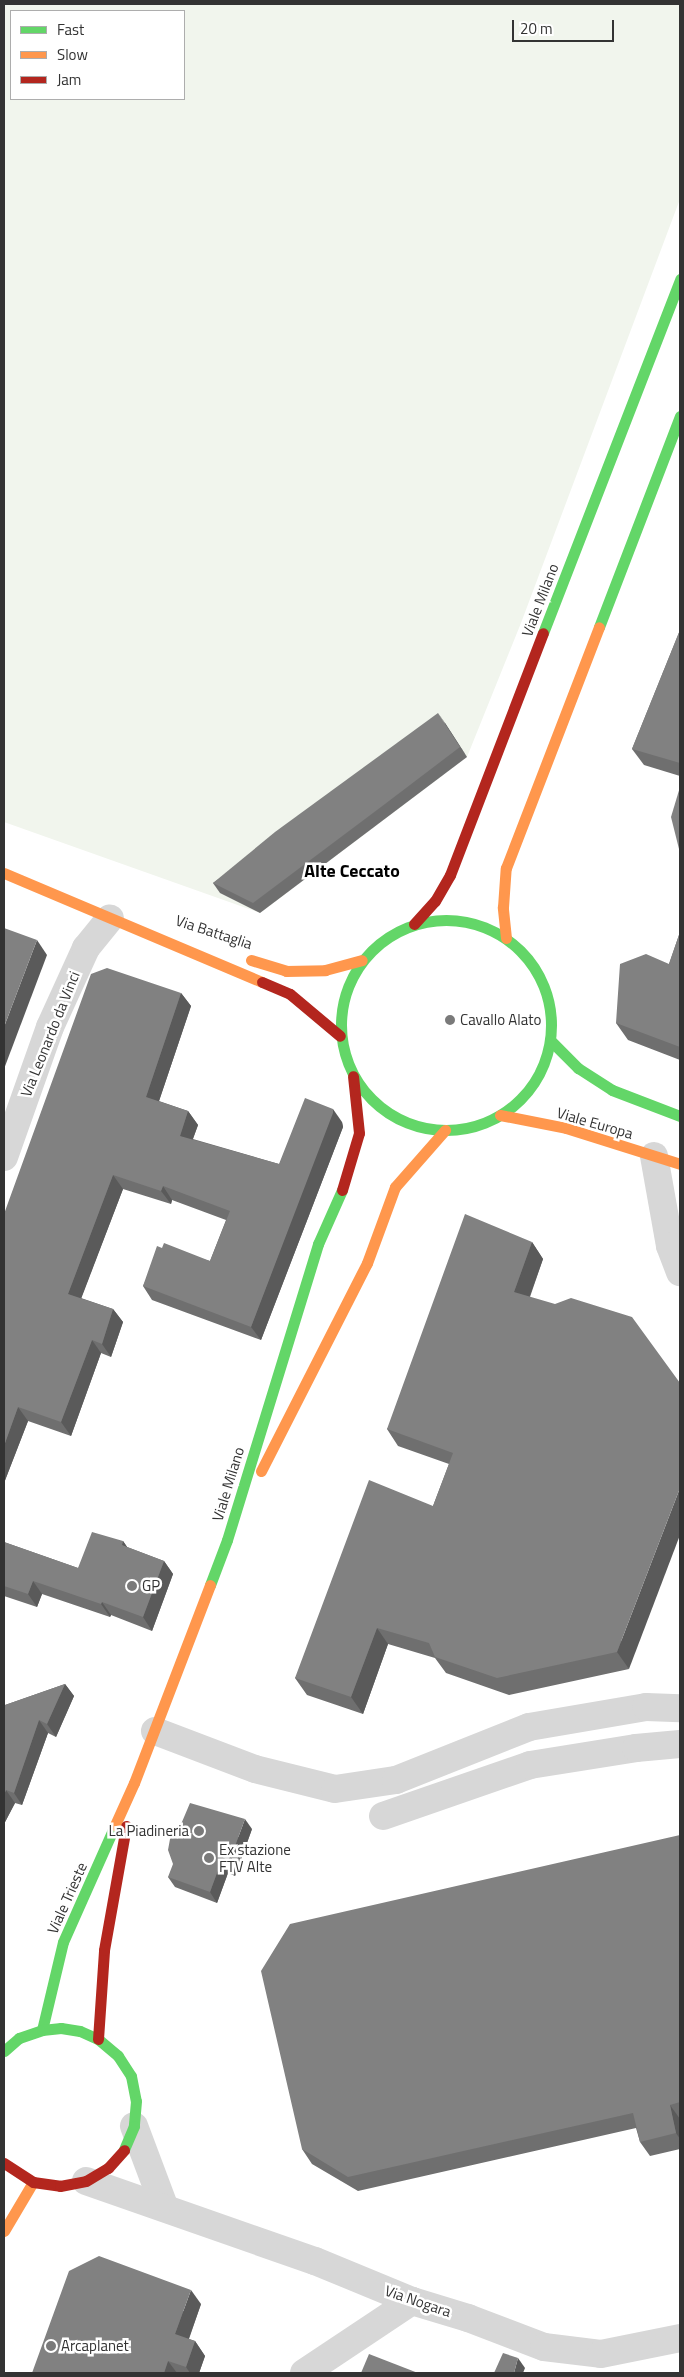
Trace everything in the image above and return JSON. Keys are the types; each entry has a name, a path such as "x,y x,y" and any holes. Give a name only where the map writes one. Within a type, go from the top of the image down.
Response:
{"main road":[{"name":"Viale Milano","path":"414,924 435,901 450,875 680,279"},
{"path":"506,938 503,907 506,868 680,416"},
{"name":"Via Battaglia","path":"4,873 290,994 340,1036"},
{"name":"Via Battaglia","path":"59,896 207,946"},
{"name":"Viale Milano","path":"433,920 472,923 506,938 528,958 543,983 550,1011 550,1040 544,1063 533,1083 518,1101 500,1115 464,1129 445,1130 427,1128 392,1116 377,1105 353,1076 345,1057 340,1036 340,1016 344,995 351,977 362,960 386,938 414,924 433,920"},
{"name":"Via Battaglia","path":"241,957 286,971 325,970 362,960"},
{"path":"550,1040 578,1068 612,1090 680,1116"},
{"name":"Viale Milano","path":"227,1540 318,1244 346,1180 359,1133 353,1076"},
{"name":"Viale Europa","path":"500,1115 566,1128 680,1164"},
{"name":"Viale Milano","path":"227,1540 367,1263 395,1188 445,1130"},
{"name":"Viale Trieste","path":"42,2030 63,1942 134,1783 227,1540"},
{"name":"Viale Trieste","path":"98,2040 104,1950 134,1783"},
{"path":"4,2051 19,2038 42,2030 61,2028 80,2031 98,2040 118,2056 131,2076 136,2101 134,2126 125,2149 108,2168 86,2180 60,2186 33,2182 10,2170 4,2163"},
{"path":"4,2231 33,2182"}],"street":[{"name":"Via Leonardo da Vinci","path":"4,1157 54,1018 86,948 110,918"},
{"path":"654,1156 670,1246 680,1272"},
{"path":"154,1731 255,1769 336,1789 396,1780 529,1727 646,1707 680,1708"},
{"path":"383,1816 530,1765 636,1748 680,1744"},
{"path":"134,2126 164,2206"},
{"name":"Via Nogara","path":"86,2180 315,2260 412,2301 468,2318 544,2347 602,2364 680,2338"},
{"path":"304,2373 412,2301"}],"shaded area":[{"path":"4,4 680,4 680,199 521,623 467,757 260,913 4,822"}],"building":[{"path":"680,630 680,763 632,749"},
{"path":"438,713 460,747 385,804 253,903 213,883 275,832"},
{"path":"680,787 680,853 671,817"},
{"path":"4,928 37,940 4,1027"},
{"path":"680,932 680,1047 616,1023 620,964 646,954 669,964"},
{"path":"107,968 181,993 146,1097 188,1111 180,1136 279,1164 305,1098 333,1109 333,1113 251,1327 143,1286 157,1246 162,1248 164,1243 210,1261 230,1211 163,1186 161,1191 113,1175 68,1294 113,1309 102,1344 92,1340 61,1422 18,1407 4,1446 4,1214 91,974"},
{"path":"465,1214 532,1242 514,1292 555,1304 571,1298 632,1317 680,1383 680,1488 617,1652 497,1678 435,1657 429,1643 377,1628 351,1697 295,1678 369,1480 433,1506 453,1453 387,1429"},
{"path":"92,1532 123,1541 122,1545 164,1561 143,1617 102,1602 101,1604 33,1581 28,1594 4,1586 4,1542 78,1568"},
{"path":"65,1684 47,1724 39,1720 14,1793 6,1790 4,1795 4,1705"},
{"name":"Ex stazione FTV Alte","path":"190,1803 245,1819 228,1865 221,1862 210,1892 168,1877 173,1864 168,1850 170,1839 179,1829"},
{"path":"680,1835 680,2102 670,2105 676,2133 640,2142 633,2113 348,2177 302,2149 261,1971 290,1924"},
{"path":"99,2256 191,2290 175,2334 195,2341 186,2367 168,2361 164,2373 32,2373 69,2271"},
{"path":"503,2353 518,2358 514,2373 494,2373"},
{"path":"369,2354 418,2373 361,2373"}],"traffic: fast":[{"path":"543,633 680,279"},
{"path":"599,627 680,416"},
{"path":"436,920 456,920 477,924 496,932 505,937 527,958 539,975 547,994 551,1025 547,1056 539,1075 534,1084 513,1106 496,1118 477,1126 456,1130 436,1130 415,1126 387,1113 358,1084 345,1056 341,1035 341,1015 345,994 358,966 387,937 415,924 436,920"},
{"path":"550,1040 578,1068 612,1090 680,1116"},
{"path":"210,1585 227,1540 318,1244 342,1190"},
{"path":"42,2030 63,1942 115,1825"},
{"path":"4,2051 19,2038 42,2030 61,2028 80,2031 98,2039 118,2056 131,2076 136,2101 134,2126 124,2150"}],"traffic: slow":[{"path":"506,938 503,907 506,868 599,627"},
{"path":"4,873 262,982"},
{"path":"251,960 286,971 325,970 362,960"},
{"path":"500,1115 566,1128 680,1164"},
{"path":"261,1471 367,1263 395,1187 445,1130"},
{"path":"115,1825 134,1783 210,1585"},
{"path":"4,2231 33,2182"}],"traffic: jam":[{"path":"414,924 435,901 450,875 543,633"},
{"path":"262,982 290,994 340,1036"},
{"path":"342,1190 359,1133 353,1076"},
{"path":"98,2039 104,1950 126,1826"},
{"path":"4,2163 33,2182 60,2186 86,2181 108,2168 124,2150"}],"place":[{"name":"Cavallo Alato","path":"450,1020"},
{"name":"GP","path":"132,1586"},
{"name":"La Piadineria","path":"199,1831"},
{"name":"Ex stazione FTV Alte","path":"209,1858"},
{"name":"Arcaplanet","path":"51,2346"}],"district":[{"name":"Alte Ceccato","path":"352,871"}]}
